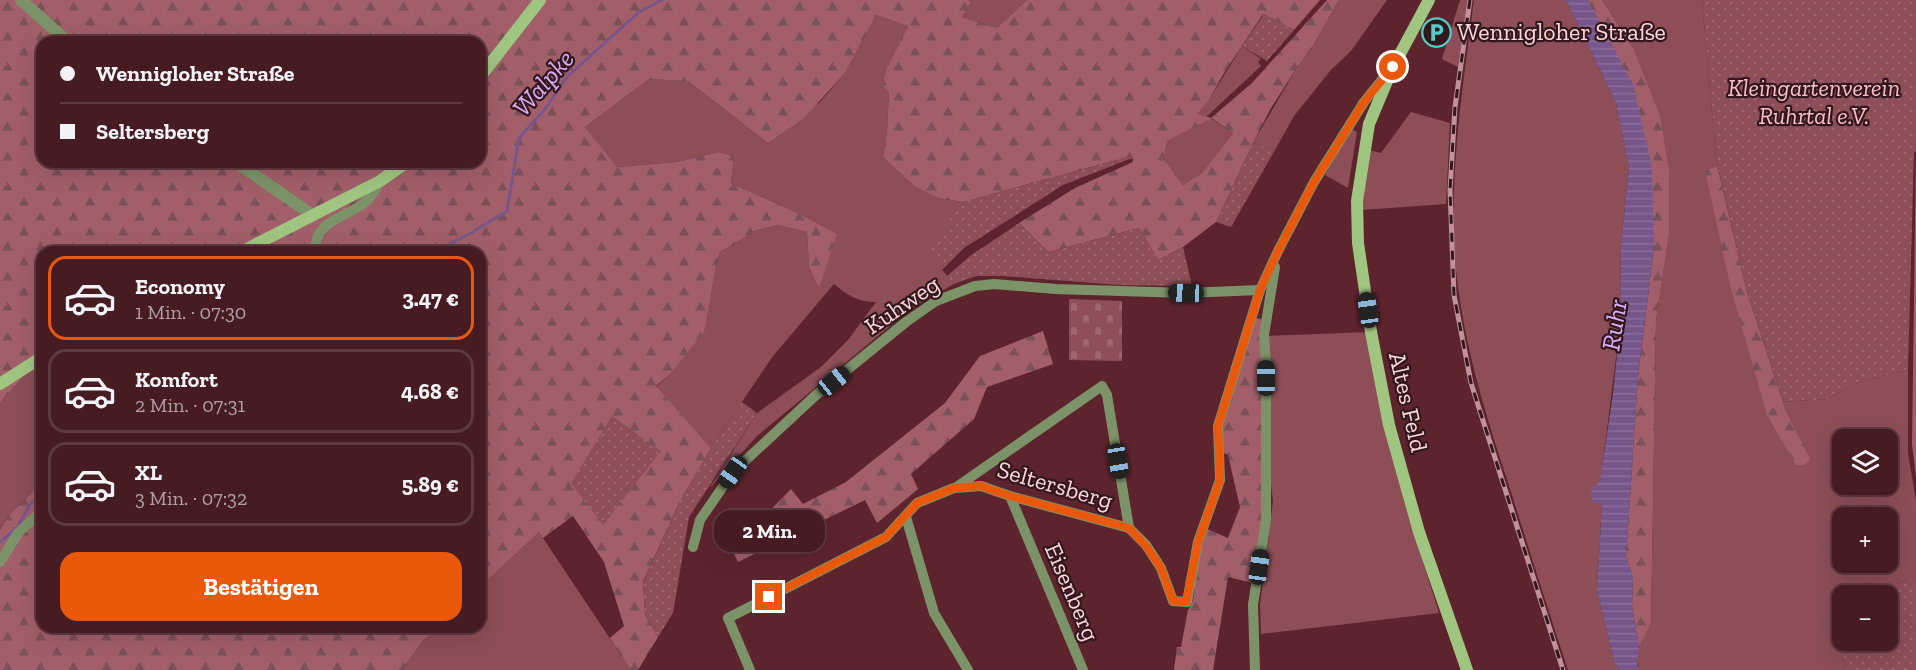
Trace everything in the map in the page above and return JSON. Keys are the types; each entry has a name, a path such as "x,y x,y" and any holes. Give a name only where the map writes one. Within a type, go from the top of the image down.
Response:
{"main road":[{"path":"486,69 540,0"},
{"path":"1393,67 1429,0"},
{"name":"Altes Feld","path":"1393,67 1369,124 1357,201 1358,243 1371,332 1389,425 1410,502 1467,670"},
{"path":"252,246 380,181 398,168"},
{"path":"0,384 36,361"}],"street":[{"path":"21,0 61,36"},
{"path":"1260,290 1314,182 1364,102 1393,67"},
{"path":"1354,118 1369,124"},
{"path":"245,168 312,214"},
{"path":"315,246 321,230 335,219 363,204 374,193 380,181"},
{"path":"1255,670 1253,606 1266,520 1264,334 1278,251"},
{"name":"Kuhweg","path":"693,547 700,520 733,472 816,395 906,322 936,301 975,286 994,284 1056,289 1186,293 1260,290"},
{"name":"Seltersberg","path":"750,670 728,618 886,537 917,503 954,488 981,486 1129,528 1146,546 1161,568 1173,601 1186,602 1198,542 1220,480 1218,426 1260,290"},
{"path":"954,488 1102,386 1107,395 1129,528"},
{"name":"Eisenberg","path":"1010,496 1083,670"},
{"path":"0,562 18,533 36,516"},
{"path":"906,517 934,613 968,670"}],"green space":[{"path":"0,0 968,0 971,2 962,17 997,28 1027,0 1320,0 1294,30 1263,14 1209,100 1197,114 1211,118 1252,83 1327,0 1339,0 1311,49 1271,108 1216,222 1183,247 1158,260 1139,228 1048,252 1019,223 1075,188 1133,162 1131,156 963,202 939,198 916,187 883,157 889,92 882,85 888,66 908,26 876,15 845,73 804,118 768,143 688,81 649,79 585,127 617,167 677,162 719,152 734,156 731,183 804,216 837,234 819,288 809,266 807,232 778,225 757,230 720,252 704,332 670,374 656,386 711,448 679,503 643,582 645,615 658,637 638,670 631,670 610,638 624,626 604,562 573,516 543,538 539,532 486,581 486,246 36,246 36,368 25,375 0,403","holes":["1212,118 1233,133 1202,173 1183,185 1164,159 1167,141"]},
{"path":"968,0 1027,0 997,28 962,17 971,2"},
{"path":"1339,0 1387,0 1351,51 1330,71 1294,116 1275,150 1253,143 1296,69 1311,49"},
{"path":"1460,0 1468,0 1458,67 1442,59"},
{"path":"1474,0 1566,0 1616,103 1629,168 1621,245 1620,326 1598,501 1602,505 1597,590 1615,665 1620,670 1568,670 1474,370 1458,286 1454,193 1458,129"},
{"path":"1588,0 1602,0 1633,48 1660,116 1669,171 1669,235 1656,320 1651,623 1639,647 1632,607 1633,578 1626,557 1638,376 1654,247 1594,12"},
{"path":"1602,0 1702,0 1716,158 1746,288 1784,402 1828,399 1856,383 1908,370 1908,453 1916,501 1916,578 1892,585 1832,585 1832,651 1842,651 1846,670 1640,670 1638,652 1651,623 1656,320 1669,235 1633,48"},
{"name":"Kleingartenverein Ruhrtal e.V.","path":"1702,0 1916,0 1916,151 1914,153 1908,370 1856,383 1828,399 1784,402 1746,288 1716,158"},
{"path":"1264,14 1294,30 1267,61 1242,46"},
{"path":"876,15 908,26 888,66 887,131 883,157 939,198 963,202 949,223 939,266 954,284 913,307 757,436 709,489 757,413 821,367 848,340 876,302 853,297 834,284 773,356 711,448 656,387 670,374 715,271 720,252 757,230 778,225 807,232 809,266 837,234 804,216 731,183 734,156 719,152 677,162 616,167 585,127 649,79 688,81 768,143 820,102 845,73"},
{"path":"1242,46 1261,59 1258,62 1261,66 1206,117 1196,114 1209,100"},
{"path":"1411,112 1450,123 1446,204 1361,210 1369,150 1381,153"},
{"path":"1211,118 1233,133 1202,173 1183,185 1164,159 1167,141"},
{"path":"1351,129 1357,132 1348,188 1325,175"},
{"path":"1253,143 1275,150 1231,227 1216,222"},
{"path":"1916,151 1916,477 1912,445"},
{"path":"1131,156 1132,158 1063,185 964,248 942,270 928,249 963,202"},
{"path":"1717,167 1747,293 1785,410 1810,459 1805,465 1796,465 1767,415 1731,289 1705,170"},
{"path":"1019,223 1048,252 1139,228 1158,260 1183,247 1192,286 1120,285 1002,276 976,276 954,284 947,276 970,256"},
{"path":"1069,299 1122,301 1122,361 1069,360"},
{"path":"1255,318 1261,319 1263,510 1253,583 1228,577 1213,670 1174,670 1177,647 1181,647 1188,610 1193,600 1196,567 1207,529 1228,538 1240,507 1228,455 1222,452 1222,430"},
{"path":"1043,331 1053,364 987,387 974,419 911,474 918,489 877,523 865,500 738,562 732,549 791,489 803,504 846,482 945,403 980,356"},
{"path":"1371,332 1405,504 1439,613 1261,634 1260,604 1273,501 1269,468 1266,336"},
{"path":"36,368 36,489 9,515 0,530 0,403 25,375"},
{"path":"742,402 757,413 689,517 673,613 658,637 645,615 643,583 679,503 711,448"},
{"path":"612,416 661,451 603,525 571,483"},
{"path":"36,489 36,633 432,633 422,642 402,670 0,670 0,530 9,515"},
{"path":"539,532 631,670 402,670 422,642 432,633 486,633 486,581"},
{"path":"1916,578 1916,670 1846,670 1842,651 1898,651 1898,585 1892,585"}],"shaded area":[{"path":"1566,0 1588,0 1633,84 1652,167 1654,247 1638,376 1626,557 1633,578 1632,607 1639,647 1637,665 1640,670 1620,670 1615,665 1597,590 1602,505 1598,502 1593,503 1591,490 1600,481 1613,394 1620,326 1621,245 1629,168 1616,103"}],"waterway":[{"name":"Walpke","path":"446,246 507,211 519,138 545,109 567,77 639,12 662,0"},
{"name":"Walpke","path":"0,542 18,527 30,504 36,498"}],"railway":[{"path":"1470,0 1455,107 1450,190 1454,295 1471,383 1563,670"}],"place":[{"name":"Wennigloher Straße","path":"1436,32"}],"route":[{"path":"769,597 886,537 917,503 954,488 981,486 1129,528 1146,546 1161,568 1173,601 1186,602 1198,542 1220,480 1218,426 1260,290 1314,182 1364,102 1393,67"}],"water label":[{"name":"Ruhr","path":"1614,325"}]}
